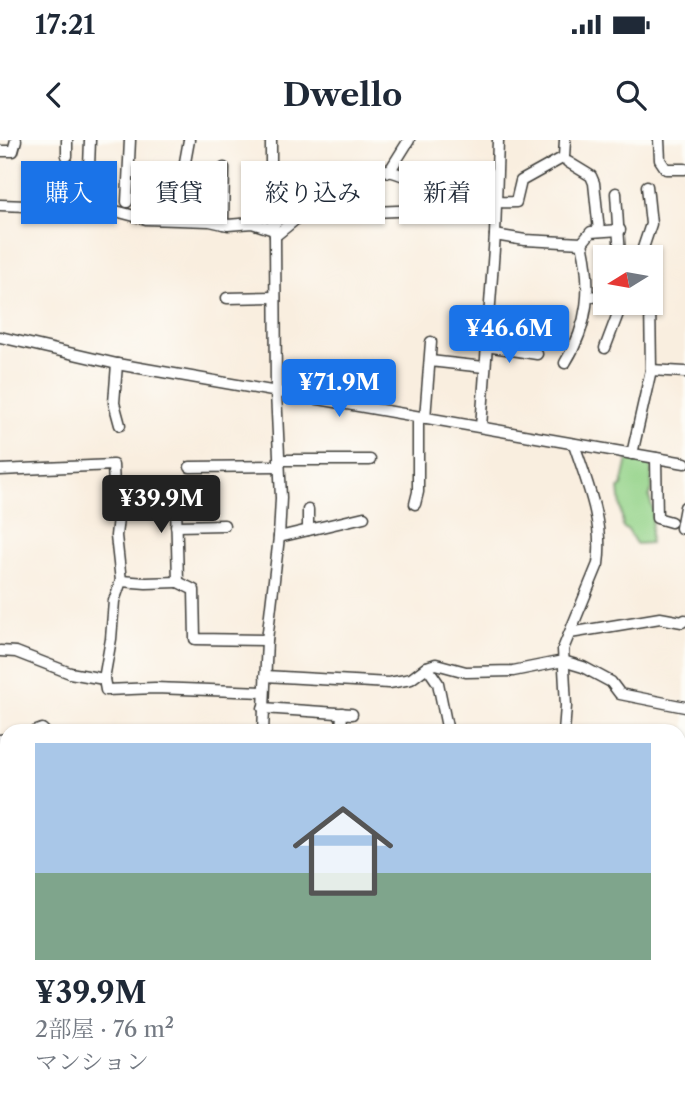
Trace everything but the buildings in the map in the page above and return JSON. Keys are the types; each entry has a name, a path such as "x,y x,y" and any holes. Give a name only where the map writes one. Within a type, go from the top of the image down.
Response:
{"street":[{"path":"0,151 13,151 16,140"},
{"path":"67,140 67,156"},
{"path":"89,161 90,140"},
{"path":"127,202 130,140"},
{"path":"185,161 188,140"},
{"path":"262,724 267,640 281,498 271,140"},
{"path":"389,172 409,140"},
{"path":"481,428 495,235 498,140"},
{"path":"496,203 516,202 521,181 565,157 565,140"},
{"path":"659,140 660,160 666,169 685,169"},
{"path":"568,162 599,182 599,231"},
{"path":"274,230 306,199 352,170 381,169 399,175"},
{"path":"644,245 651,224 647,186"},
{"path":"616,193 620,245"},
{"path":"0,205 108,209 131,215"},
{"path":"227,224 253,223 274,230 301,215 399,211"},
{"path":"582,243 591,232 620,230"},
{"path":"495,235 525,240 582,243"},
{"path":"565,363 586,314 589,296 582,243"},
{"path":"589,296 593,296"},
{"path":"227,298 275,297"},
{"path":"605,348 617,315"},
{"path":"632,454 651,370 650,315"},
{"path":"0,337 117,363 685,463"},
{"path":"415,504 431,342"},
{"path":"486,346 537,354"},
{"path":"430,361 484,367"},
{"path":"117,363 114,403 120,425"},
{"path":"651,370 685,372"},
{"path":"562,724 566,706 563,649 598,564 599,554 595,506 574,444"},
{"path":"656,458 657,517 671,522"},
{"path":"190,467 370,460"},
{"path":"0,470 113,465 115,509 176,505 178,582"},
{"path":"685,507 681,528 685,529"},
{"path":"119,508 116,536 121,581 114,601 104,679 106,690 155,688 264,692"},
{"path":"308,510 309,530"},
{"path":"279,537 364,517"},
{"path":"176,526 224,525"},
{"path":"121,581 178,582 194,590 195,639 267,640"},
{"path":"570,633 660,618 682,622 685,620"},
{"path":"0,650 16,652 70,673 104,679"},
{"path":"265,677 389,683 411,679 436,664 466,672 513,671 562,661 583,667 611,682 620,694 685,707"},
{"path":"427,667 438,683 446,724"},
{"path":"263,708 347,713 344,724"}],"green space":[{"path":"628,459 651,464 652,489 649,497 653,510 650,543 636,544 628,530 623,528 619,488 622,486"}]}
